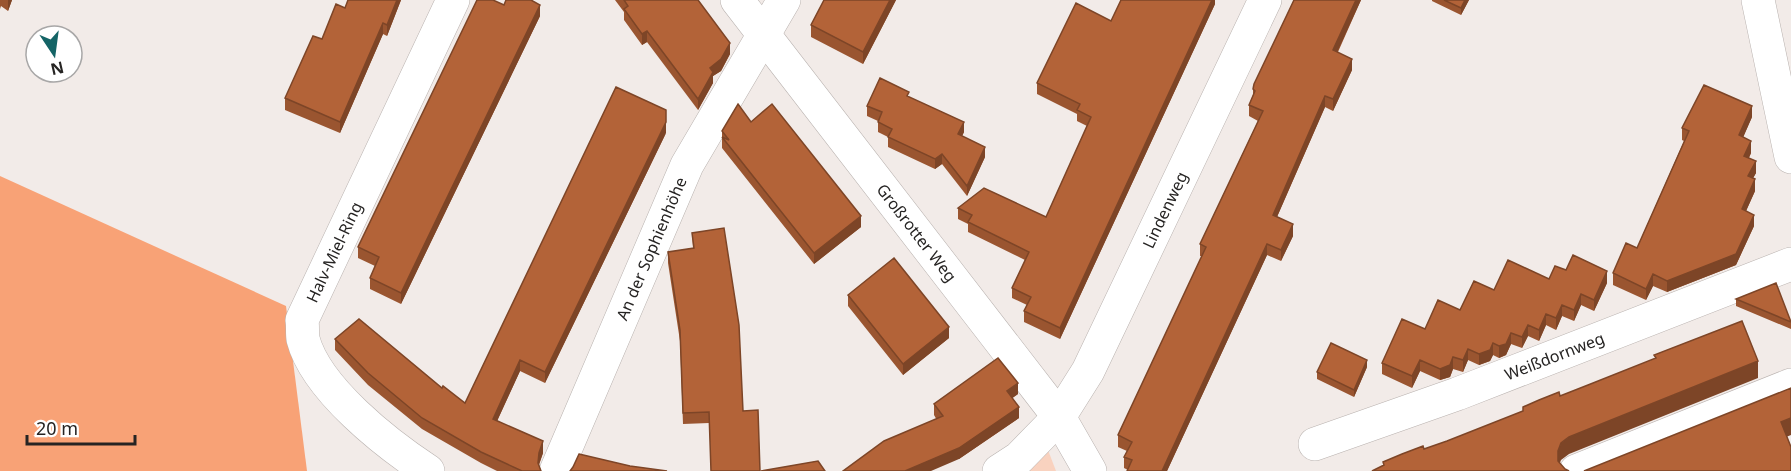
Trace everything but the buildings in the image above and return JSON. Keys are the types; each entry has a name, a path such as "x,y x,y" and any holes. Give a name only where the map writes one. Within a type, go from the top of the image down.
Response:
{"street":[{"name":"Halv-Miel-Ring","path":"428,471 365,423 326,381 311,357 303,338 302,320 453,0"},
{"name":"Großrotter Weg","path":"737,0 1059,417 1090,471"},
{"name":"An der Sophienhöhe","path":"556,471 687,165 784,0"},
{"name":"Lindenweg","path":"1059,417 1088,371 1265,0"},
{"path":"1758,0 1791,157"},
{"name":"Weißdornweg","path":"1315,444 1457,394 1791,264"},
{"path":"1576,471 1791,385"},
{"path":"999,471 1019,458 1059,417"}],"shaded area":[{"path":"0,176 286,306 307,471 0,471"},
{"path":"1048,450 1056,471 1021,471"}]}
